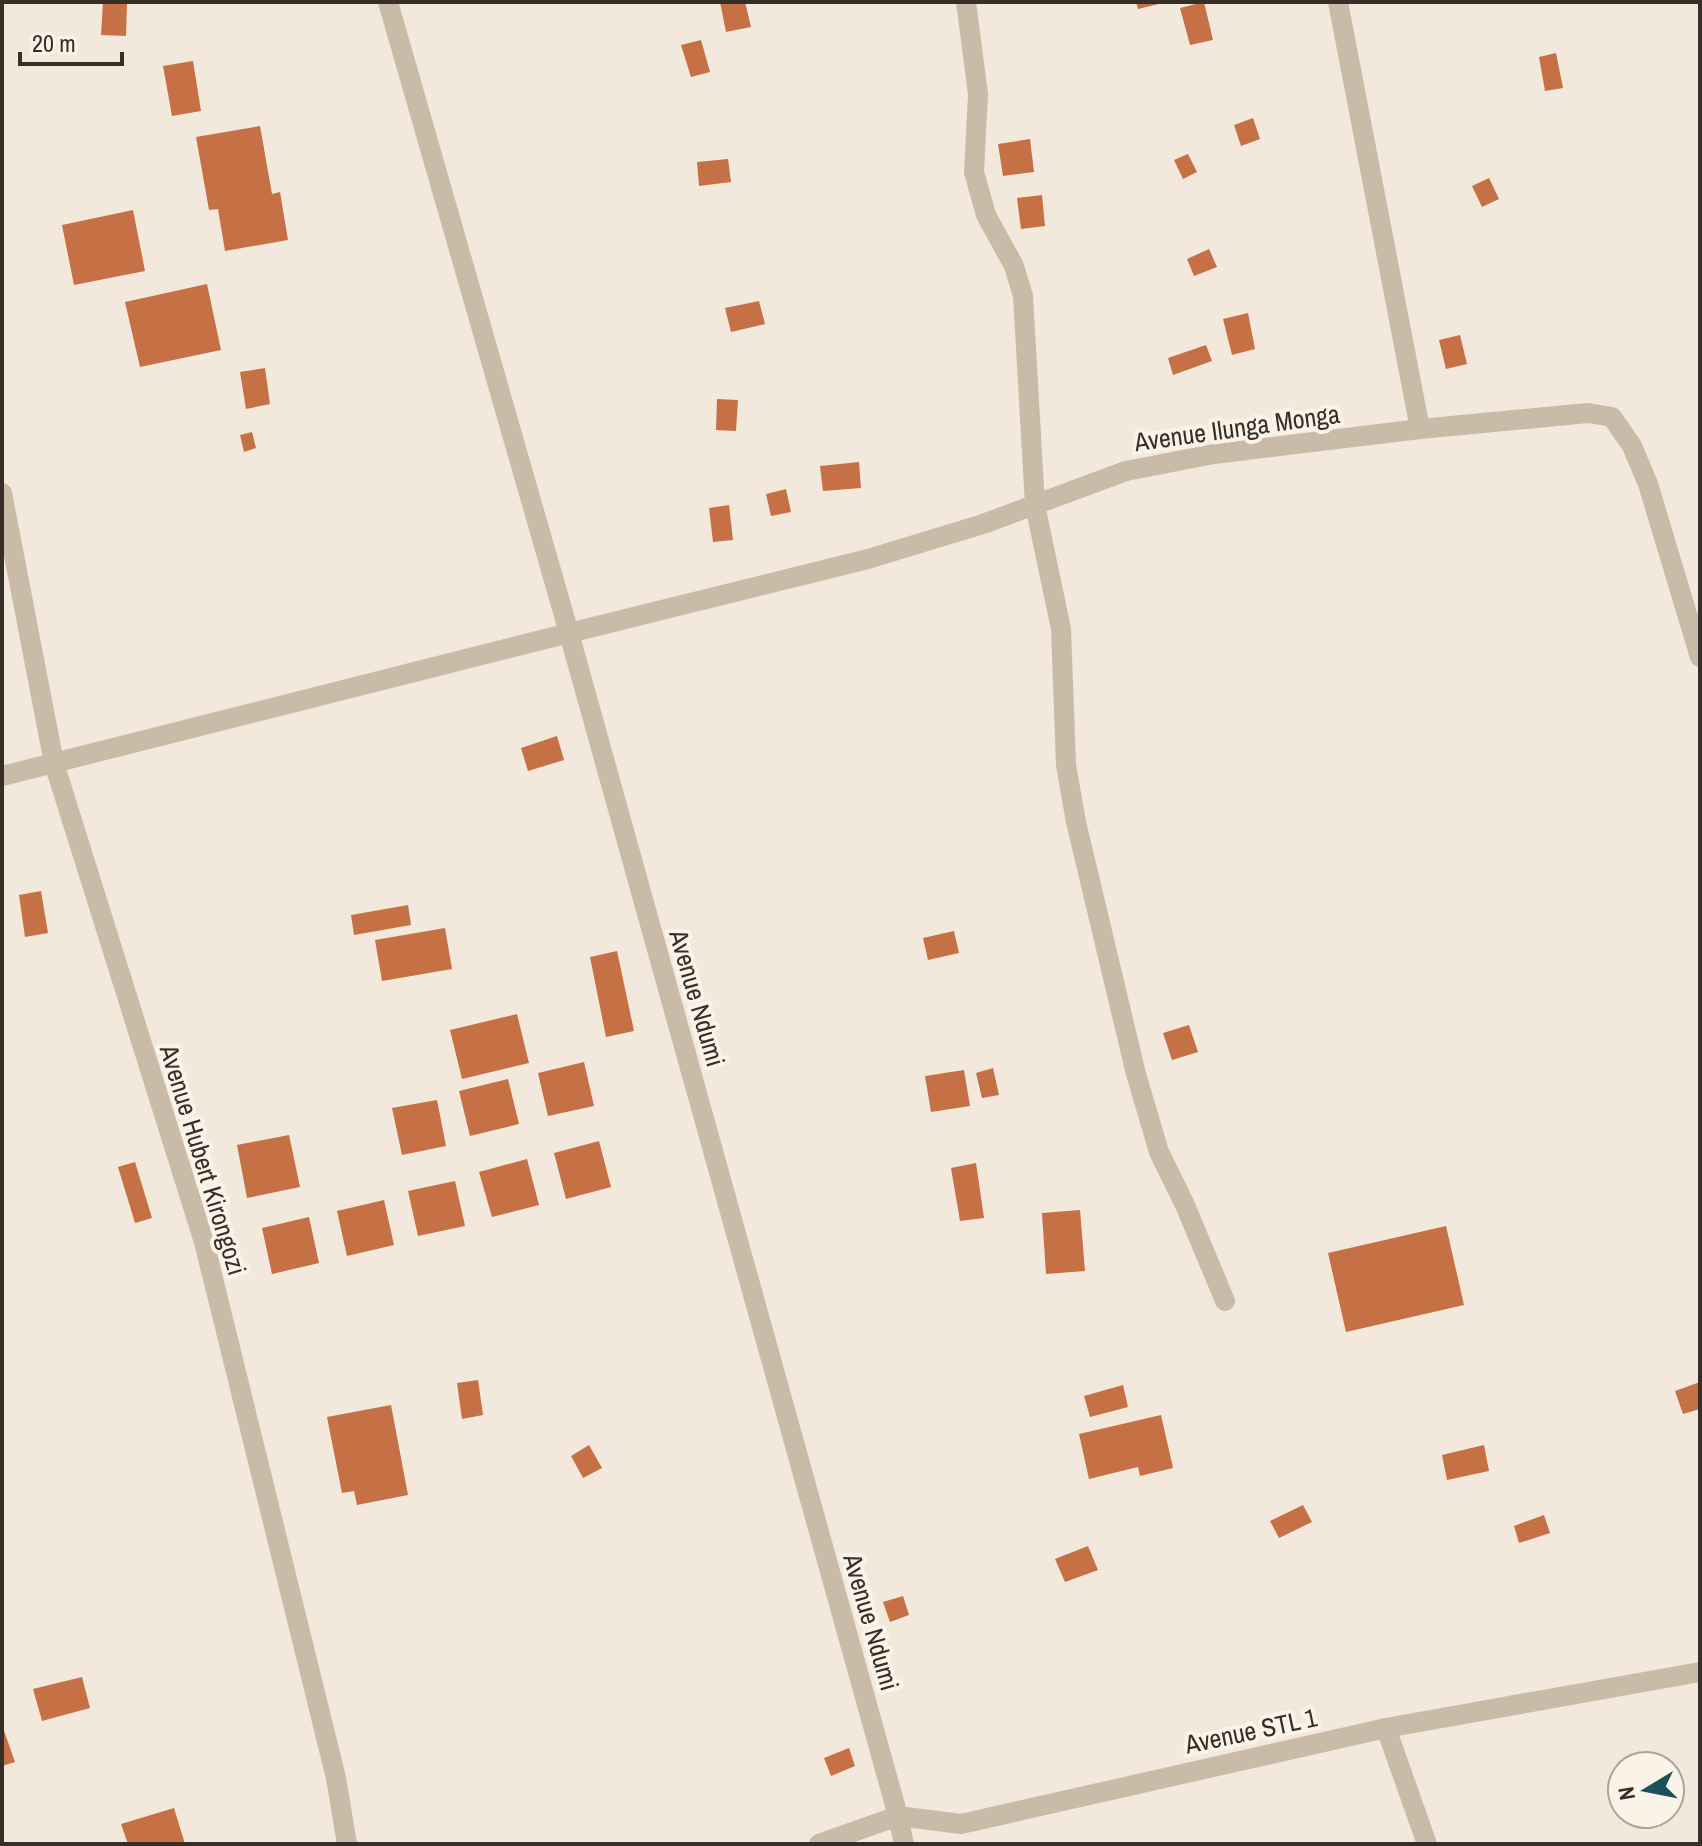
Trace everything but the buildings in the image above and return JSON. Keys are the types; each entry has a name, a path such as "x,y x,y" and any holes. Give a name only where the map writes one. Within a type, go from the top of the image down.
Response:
{"street":[{"name":"Avenue Ndumi","path":"388,2 569,633 904,1844"},
{"path":"966,2 978,94 974,172 986,215 1014,266 1023,296 1035,505 1061,629 1066,765 1071,794 1136,1074 1159,1152 1225,1301"},
{"path":"1338,2 1420,429"},
{"name":"Avenue Ilunga Monga","path":"1035,505 1126,471 1214,454 1420,429 1588,413 1612,417 1632,446 1648,484 1700,657"},
{"name":"Avenue Hubert Kirongozi","path":"2,493 54,763 204,1242 336,1778 347,1844"},
{"path":"2,776 868,559 1035,505"},
{"name":"Avenue STL 1","path":"819,1844 898,1816 961,1824 1386,1728 1700,1672"},
{"path":"1386,1728 1427,1844"}]}
